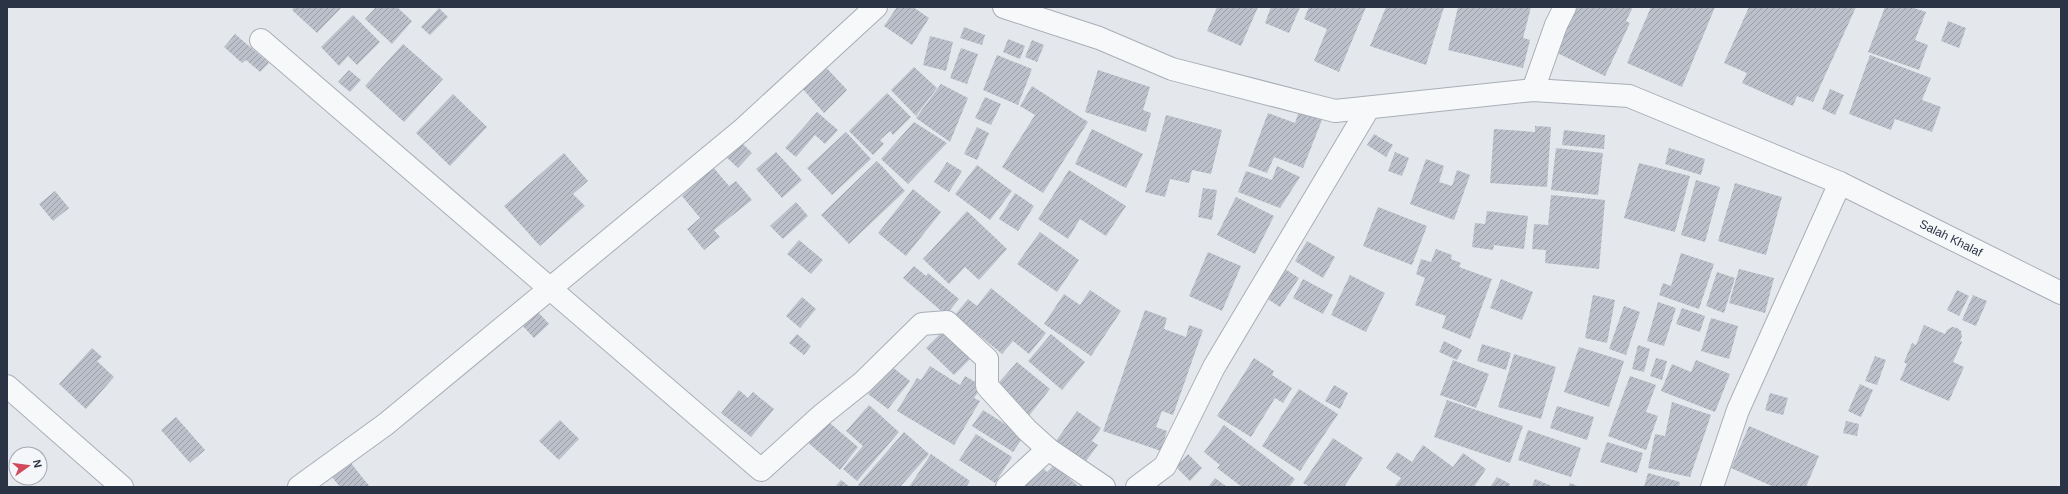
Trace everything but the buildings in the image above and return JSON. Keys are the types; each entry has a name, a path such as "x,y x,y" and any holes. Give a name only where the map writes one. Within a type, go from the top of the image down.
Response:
{"street":[{"path":"299,487 386,424 742,130 876,7"},
{"name":"Salah Khalaf","path":"1004,7 1099,38 1172,69 1335,111 1368,109 1533,90 1629,96 1840,183 2061,293"},
{"path":"1533,90 1556,25 1565,7"},
{"path":"261,40 761,470 823,414 863,382 922,324 947,322 986,359 987,386 1027,430 1048,449 1104,487"},
{"path":"1137,487 1165,466 1214,367 1368,109"},
{"path":"1712,487 1738,410 1840,183"},
{"path":"7,386 122,487"},
{"path":"1007,487 1048,449"}]}
